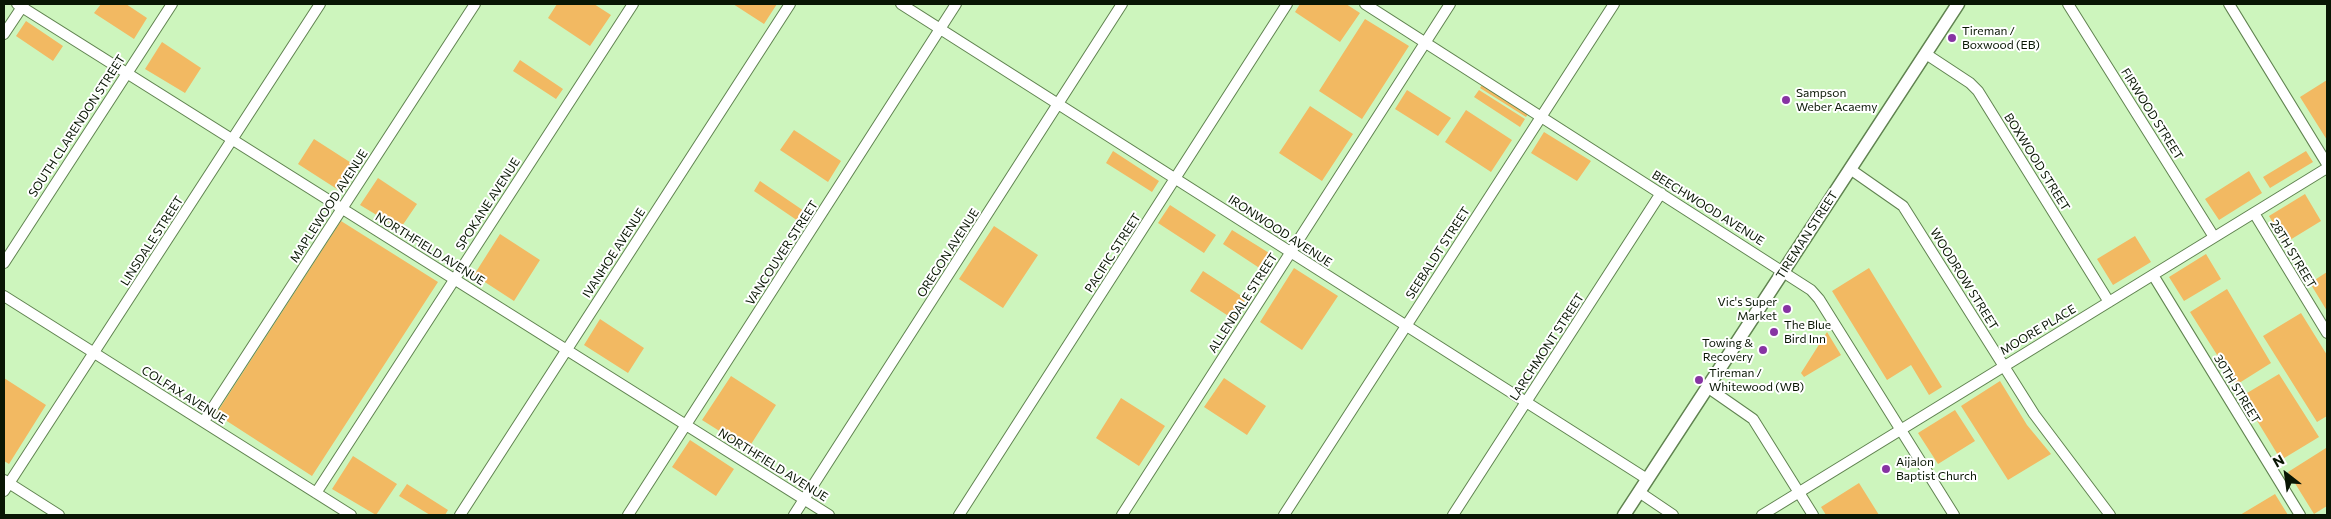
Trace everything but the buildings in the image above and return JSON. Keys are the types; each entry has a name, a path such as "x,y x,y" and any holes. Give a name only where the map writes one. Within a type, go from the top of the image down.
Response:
{"street":[{"name":"SOUTH CLARENDON STREET","path":"4,263 172,4"},
{"name":"LINSDALE STREET","path":"5,485 94,353 320,4"},
{"name":"MAPLEWOOD AVENUE","path":"204,422 475,4"},
{"name":"SPOKANE AVENUE","path":"316,493 632,4"},
{"name":"IVANHOE AVENUE","path":"460,515 790,4"},
{"name":"IRONWOOD AVENUE","path":"901,4 1647,479"},
{"name":"VANCOUVER STREET","path":"628,515 956,4"},
{"name":"OREGON AVENUE","path":"794,515 1122,4"},
{"name":"PACIFIC STREET","path":"959,515 1288,4"},
{"name":"BEECHWOOD AVENUE","path":"1365,4 1811,290 1819,299 1954,515"},
{"name":"ALLENDALE STREET","path":"1122,515 1450,4"},
{"name":"SEEBALDT STREET","path":"1284,515 1614,4"},
{"name":"TIREMAN STREET","path":"1624,515 1958,4"},
{"name":"FIRWOOD STREET","path":"2068,4 2214,237"},
{"path":"2229,4 2327,166"},
{"name":"NORTHFIELD AVENUE","path":"21,5 829,515"},
{"path":"4,34 21,5"},
{"name":"BOXWOOD STREET","path":"1926,54 1970,83 1978,91 2109,302"},
{"name":"MOORE PLACE","path":"1762,515 2254,213 2327,166"},
{"name":"WOODROW STREET","path":"1850,170 1903,206 2034,414 2110,515"},
{"name":"LARCHMONT STREET","path":"1453,515 1661,193"},
{"name":"28TH STREET","path":"2254,213 2327,333"},
{"name":"30TH STREET","path":"2153,275 2300,515"},
{"name":"COLFAX AVENUE","path":"4,296 351,515"},
{"path":"1707,387 1750,415 1813,515"},
{"path":"5,485 59,515"},
{"path":"1639,492 1673,515"}],"shaded area":[{"path":"101,4 126,4 147,18 134,39 94,13"},
{"path":"557,4 594,4 611,15 590,46 548,18"},
{"path":"733,4 777,4 764,24"},
{"path":"1300,4 1346,4 1360,13 1340,42 1295,12"},
{"path":"1365,19 1409,46 1362,119 1319,91"},
{"path":"26,21 63,46 53,61 16,36"},
{"path":"162,42 201,68 185,93 145,69"},
{"path":"520,60 563,89 556,99 513,71"},
{"path":"2327,80 2327,140 2300,97"},
{"path":"1482,85 1528,114 1526,117 1480,88"},
{"path":"1407,90 1451,118 1438,136 1395,109"},
{"path":"1479,90 1525,119 1520,127 1474,97"},
{"path":"1310,106 1353,134 1322,181 1279,153"},
{"path":"1466,110 1512,140 1491,172 1445,142"},
{"path":"794,130 841,161 828,182 780,150"},
{"path":"1544,132 1591,161 1577,181 1531,153"},
{"path":"314,139 356,166 340,191 298,164"},
{"path":"1113,151 1159,181 1152,192 1106,163"},
{"path":"2306,151 2313,162 2270,188 2263,177"},
{"path":"2249,171 2262,193 2219,220 2205,199"},
{"path":"378,178 417,204 400,229 360,205"},
{"path":"760,181 807,213 801,223 754,191"},
{"path":"2305,194 2321,221 2285,243 2269,216"},
{"path":"1170,205 1216,235 1204,253 1158,223"},
{"path":"341,221 438,282 312,476 216,414"},
{"path":"994,226 1038,255 1003,308 959,279"},
{"path":"1232,230 1274,256 1264,271 1223,244"},
{"path":"500,234 540,260 514,301 474,275"},
{"path":"2135,236 2151,262 2113,285 2097,259"},
{"path":"2206,254 2221,279 2184,301 2169,277"},
{"path":"1294,268 1338,296 1302,350 1260,322"},
{"path":"1869,268 1942,387 1929,395 1911,365 1887,380 1832,291"},
{"path":"1203,271 1246,299 1233,319 1190,291"},
{"path":"2327,272 2327,311 2310,283"},
{"path":"2227,289 2271,363 2236,385 2190,312"},
{"path":"2301,313 2327,355 2327,416 2317,422 2263,336"},
{"path":"600,319 644,348 628,373 584,345"},
{"path":"1827,332 1841,355 1804,377 1801,373"},
{"path":"2279,374 2319,437 2281,460 2242,396"},
{"path":"731,376 776,405 748,449 702,420"},
{"path":"4,378 46,405 9,464 4,461"},
{"path":"1224,378 1266,406 1247,435 1204,407"},
{"path":"2000,381 2027,425 2051,454 2008,480 1961,406"},
{"path":"1121,398 1165,426 1139,466 1096,438"},
{"path":"1955,410 1975,441 1938,464 1918,433"},
{"path":"690,440 734,469 716,496 672,467"},
{"path":"2326,448 2327,506 2314,514 2288,472"},
{"path":"353,456 397,484 376,515 332,489"},
{"path":"1859,483 1879,515 1826,515 1821,507"},
{"path":"407,484 448,510 445,515 430,515 399,496"},
{"path":"2275,494 2288,515 2240,515"}],"place":[{"name":"Tireman / Boxwood (EB)","path":"1952,38"},
{"name":"Sampson Weber Acaemy","path":"1786,100"},
{"name":"Vic's Super Market","path":"1787,309"},
{"name":"The Blue Bird Inn","path":"1774,332"},
{"name":"Towing & Recovery","path":"1763,350"},
{"name":"Tireman / Whitewood (WB)","path":"1699,380"},
{"name":"Aijalon Baptist Church","path":"1886,469"}]}
